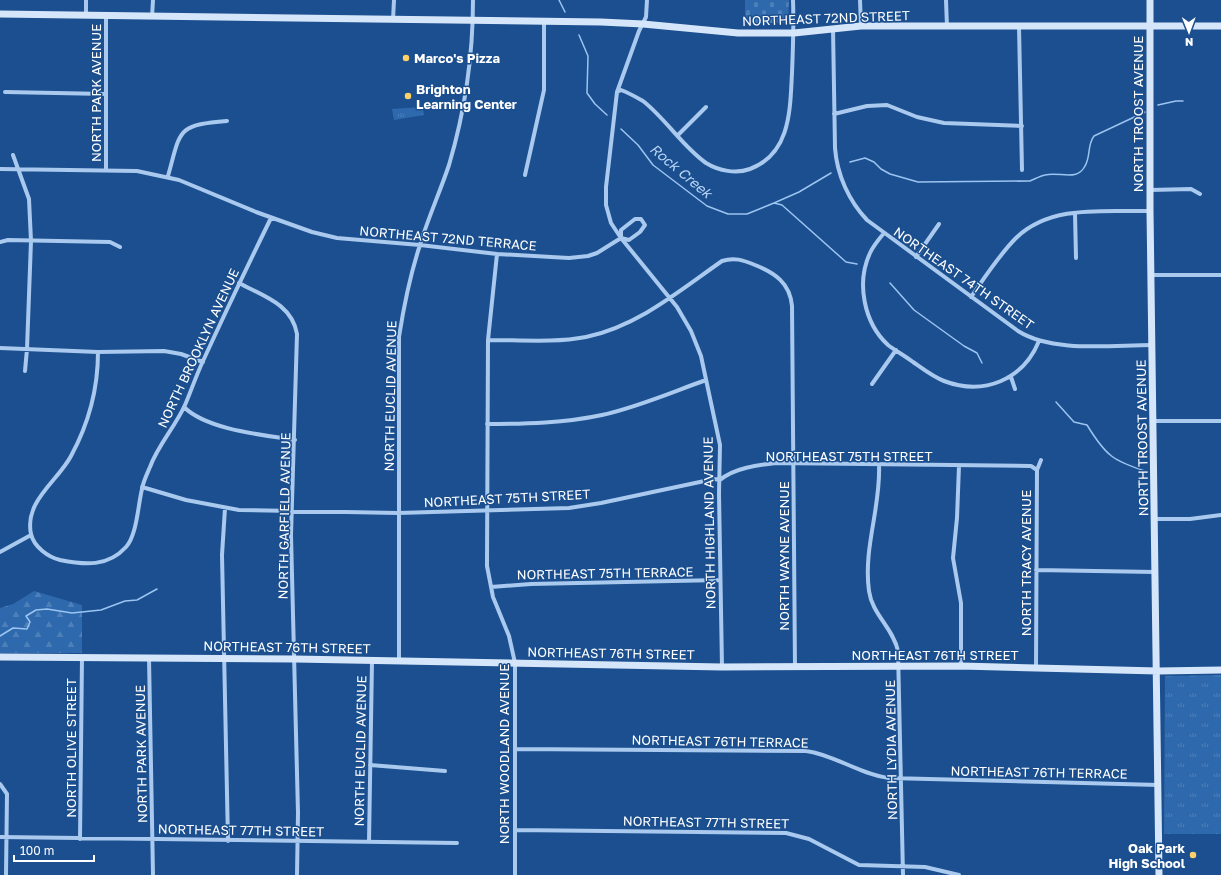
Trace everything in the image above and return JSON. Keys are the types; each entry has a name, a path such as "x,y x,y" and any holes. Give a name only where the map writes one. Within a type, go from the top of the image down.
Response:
{"street":[{"name":"NORTH PARK AVENUE","path":"86,0 86,16"},
{"path":"152,17 153,0"},
{"path":"393,20 394,0"},
{"path":"473,0 473,21"},
{"name":"NORTH HIGHLAND AVENUE","path":"646,0 646,17 639,31 617,92 605,194 609,216 621,238 670,297 691,331 701,356 720,445 719,494 722,667"},
{"path":"617,92 621,90 644,102 707,163 727,171 748,170 757,167 770,157 783,138 789,120 794,33 793,0"},
{"path":"860,0 861,26"},
{"path":"946,0 947,27"},
{"name":"NORTH TROOST AVENUE","path":"1150,0 1150,211 1158,671 1159,875"},
{"name":"NORTHEAST 72ND STREET","path":"0,14 643,24 738,33 794,33 861,26 1221,26"},
{"name":"NORTH PARK AVENUE","path":"106,16 106,170"},
{"name":"NORTH EUCLID AVENUE","path":"399,661 399,337 405,298 420,245 449,164 461,114 472,57 473,21"},
{"path":"525,175 544,90 544,22"},
{"path":"1019,27 1022,170"},
{"name":"NORTHEAST 74TH STREET","path":"833,28 835,155 843,182 861,214 916,257 1018,331 1039,341 1059,345 1152,345"},
{"path":"5,92 106,94"},
{"path":"834,114 861,106 887,105 917,117 944,123 1022,126"},
{"path":"678,135 706,107"},
{"path":"168,176 179,139 183,133 199,124 227,121"},
{"path":"13,155 29,199 31,241 27,349 24,371"},
{"name":"NORTHEAST 72ND TERRACE","path":"0,169 142,171 168,176 271,218 312,232 337,238 420,245 497,254 578,258 597,253 621,238"},
{"path":"1150,190 1191,189 1200,194"},
{"path":"971,297 1008,247 1024,231 1050,217 1076,213 1150,211"},
{"path":"1076,213 1076,258"},
{"name":"NORTH BROOKLYN AVENUE","path":"32,536 37,545 45,553 54,558 72,562 104,562 115,557 127,546 133,534 142,487 150,465 184,407 239,283 271,218"},
{"path":"635,219 640,219 643,221 645,225 640,232 629,240 621,238 622,230 635,219"},
{"path":"916,257 939,224"},
{"path":"884,233 871,251 867,260 864,282 865,306 868,316 877,332 896,350 936,377 959,385 985,385 1011,377 1026,364 1039,341"},
{"path":"0,242 110,242 120,246"},
{"name":"NORTH WOODLAND AVENUE","path":"497,254 488,340 488,566 491,587 509,636 515,663 515,875"},
{"name":"NORTH WAYNE AVENUE","path":"670,297 722,261 729,259 743,260 765,268 780,279 789,291 792,306 795,667"},
{"path":"1151,275 1221,275"},
{"name":"NORTH GARFIELD AVENUE","path":"239,283 283,306 292,319 297,334 292,512 298,875"},
{"path":"488,340 563,340 598,334 636,320 670,297"},
{"path":"0,348 98,352 164,351 181,354 203,362"},
{"path":"872,384 896,350"},
{"path":"0,552 32,536 31,520 38,499 56,478 71,456 87,422 96,390 98,352"},
{"path":"1011,377 1015,389"},
{"path":"487,424 540,423 586,418 621,410 706,380"},
{"path":"184,407 202,418 224,427 295,440"},
{"path":"1154,421 1221,421"},
{"name":"NORTH TRACY AVENUE","path":"1036,668 1037,470 1041,460"},
{"name":"NORTHEAST 75TH STREET","path":"142,487 186,500 225,508 292,512 398,513 582,506 714,479 720,480 739,470 763,465 793,463 1031,466 1037,470"},
{"name":"NORTH LYDIA AVENUE","path":"879,465 879,494 870,548 869,592 876,610 890,629 896,643 899,667 903,875"},
{"path":"959,466 957,518 953,558 961,603 961,666"},
{"path":"225,508 222,555 228,841"},
{"path":"1155,519 1190,519 1221,515"},
{"path":"1036,570 1156,572"},
{"name":"NORTHEAST 75TH TERRACE","path":"491,587 531,584 720,580"},
{"name":"NORTHEAST 76TH STREET","path":"0,657 149,657 372,660 722,667 961,666 1158,671 1221,670"},
{"name":"NORTH OLIVE STREET","path":"80,838 82,657"},
{"name":"NORTH PARK AVENUE","path":"149,657 153,875"},
{"name":"NORTH EUCLID AVENUE","path":"369,842 372,660"},
{"name":"NORTHEAST 76TH TERRACE","path":"516,749 806,751 829,756 872,775 902,779 1159,785"},
{"path":"370,765 445,771"},
{"path":"0,784 7,794 6,875"},
{"name":"NORTHEAST 77TH STREET","path":"516,830 786,833 809,839 859,865 925,867 959,875"},
{"name":"NORTHEAST 77TH STREET","path":"0,837 457,843"}],"green space":[{"path":"745,0 789,0 788,23 745,23"},
{"path":"423,107 424,115 394,120 392,109"},
{"path":"34,591 82,605 82,653 0,653 0,608 13,604"},
{"path":"1221,675 1221,834 1164,834 1165,676"}],"waterway":[{"name":"Rock Creek","path":"559,0 565,12"},
{"name":"Rock Creek","path":"579,35 588,56 587,93 595,104 607,115"},
{"path":"1158,105 1183,101"},
{"path":"850,162 865,158 874,162 881,169 890,174 918,182 1030,181 1050,174 1073,175 1082,171 1085,166 1088,158 1090,143 1094,136 1145,112"},
{"name":"Rock Creek","path":"621,129 638,145 653,165 707,206 728,214 747,214 774,203 782,205 846,262 857,264"},
{"path":"774,203 799,192 831,173"},
{"name":"Rock Creek","path":"890,283 914,310 964,346 977,353 982,363"},
{"name":"Rock Creek","path":"1056,402 1074,422 1087,425 1105,451 1126,464 1148,472"},
{"path":"0,636 13,628 27,629 30,622 26,616 36,610 47,609 72,613 101,610 125,601 137,600 157,589"}],"place":[{"name":"Marco's Pizza","path":"406,58"},
{"name":"Brighton Learning Center","path":"408,96"},
{"name":"Oak Park High School","path":"1193,855"}]}
